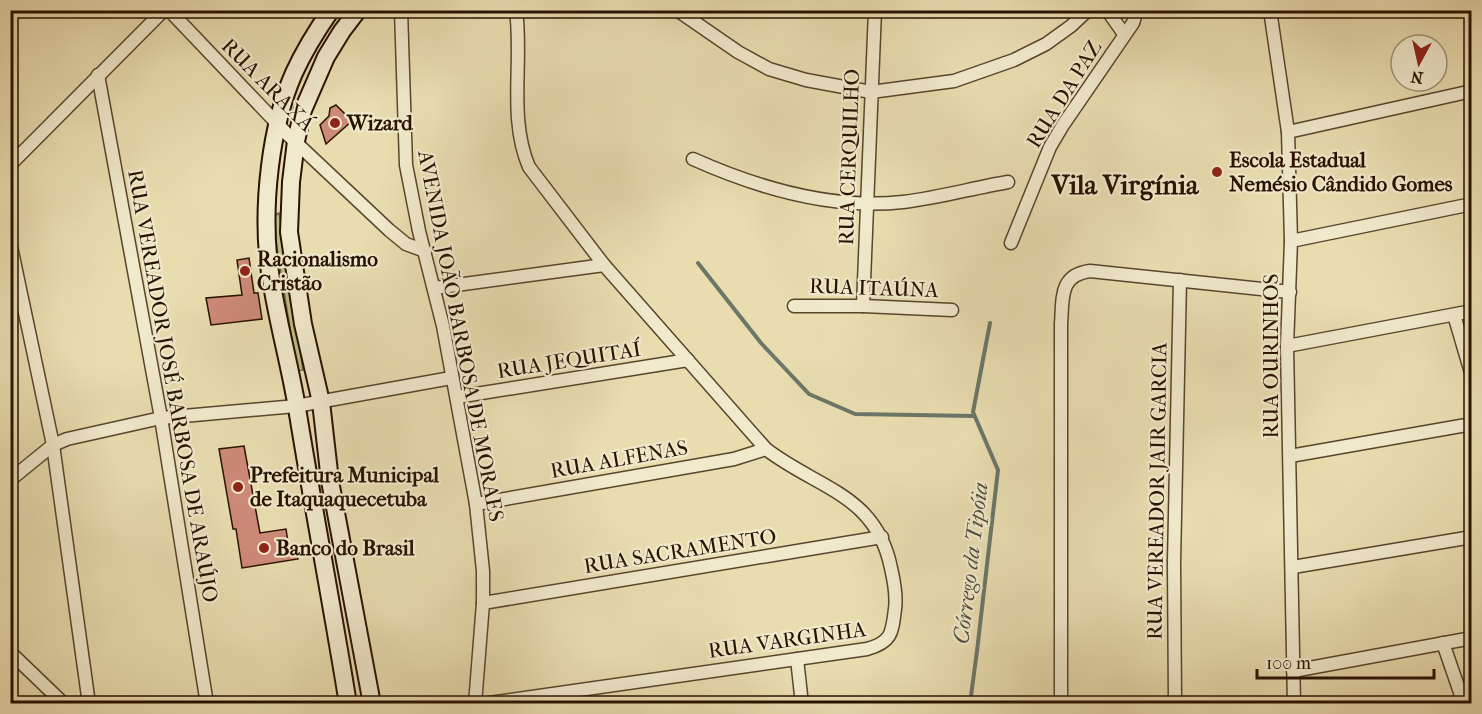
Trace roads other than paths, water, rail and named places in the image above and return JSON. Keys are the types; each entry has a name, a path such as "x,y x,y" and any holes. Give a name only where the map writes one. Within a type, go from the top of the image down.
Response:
{"main road":[{"path":"331,10 309,44 284,99 273,146 267,219 269,265 348,704"},
{"path":"358,10 342,31 315,81 303,110 296,141 290,204 290,248 303,324 321,402 330,481 372,704"},
{"path":"341,665 364,663"}],"street":[{"path":"10,165 98,75 166,10"},
{"name":"RUA ARAXÁ","path":"166,10 296,141 389,230 406,244 425,251"},
{"name":"AVENIDA JOÃO BARBOSA DE MORAES","path":"401,10 406,165 457,397 476,504 483,571 483,603 475,704"},
{"name":"RUA VARGINHA","path":"482,704 867,649 882,645 889,636 893,625 896,599 889,557 882,537 870,519 837,492 782,461 766,449 604,265 529,167 522,151 518,128 516,10"},
{"path":"677,10 729,46 769,69 806,81 871,92 954,81 1014,60 1046,44 1088,10"},
{"name":"RUA CERQUILHO","path":"863,306 875,10"},
{"name":"RUA DA PAZ","path":"1107,10 1124,34"},
{"name":"RUA DA PAZ","path":"1011,243 1050,147 1133,22 1137,10"},
{"name":"RUA OURINHOS","path":"1270,10 1288,132 1291,241 1287,346 1294,704"},
{"name":"RUA VEREADOR JOSÉ BARBOSA DE ARAÚJO","path":"98,75 161,418 207,704"},
{"path":"1288,132 1472,91"},
{"path":"693,159 737,178 809,198 867,203 903,202 1008,182"},
{"path":"1291,241 1472,204"},
{"path":"10,242 52,445 89,704"},
{"path":"434,288 604,265"},
{"path":"1061,704 1061,324 1064,289 1071,277 1080,272 1090,271 1290,292"},
{"name":"RUA VEREADOR JAIR GARCIA","path":"1175,704 1174,562 1180,280"},
{"name":"RUA ITAÚNA","path":"794,306 952,310"},
{"path":"1287,346 1472,311"},
{"path":"1454,315 1472,376"},
{"name":"RUA JEQUITAÍ","path":"457,397 688,360"},
{"path":"10,480 52,445 67,439 161,418 296,406 451,378"},
{"path":"1290,456 1472,424"},
{"name":"RUA ALFENAS","path":"476,504 734,459 766,449"},
{"name":"RUA SACRAMENTO","path":"483,603 882,537"},
{"path":"1293,567 1472,537"},
{"path":"1293,671 1472,639"},
{"path":"1443,643 1464,704"},
{"path":"10,652 64,704"},
{"path":"797,659 802,704"}],"waterway":[{"path":"698,263 761,343 809,394 855,414 974,416"},
{"name":"Córrego da Tipóia","path":"966,704 971,696 998,470 973,412 990,323"}],"place":[{"name":"Wizard","path":"335,123"},
{"name":"Escola Estadual Nemésio Cândido Gomes","path":"1217,172"},
{"name":"Racionalismo Cristão","path":"245,271"},
{"name":"Prefeitura Municipal de Itaquaquecetuba","path":"238,487"},
{"name":"Banco do Brasil","path":"264,548"}],"district":[{"name":"Vila Virgínia","path":"1125,185"}]}
